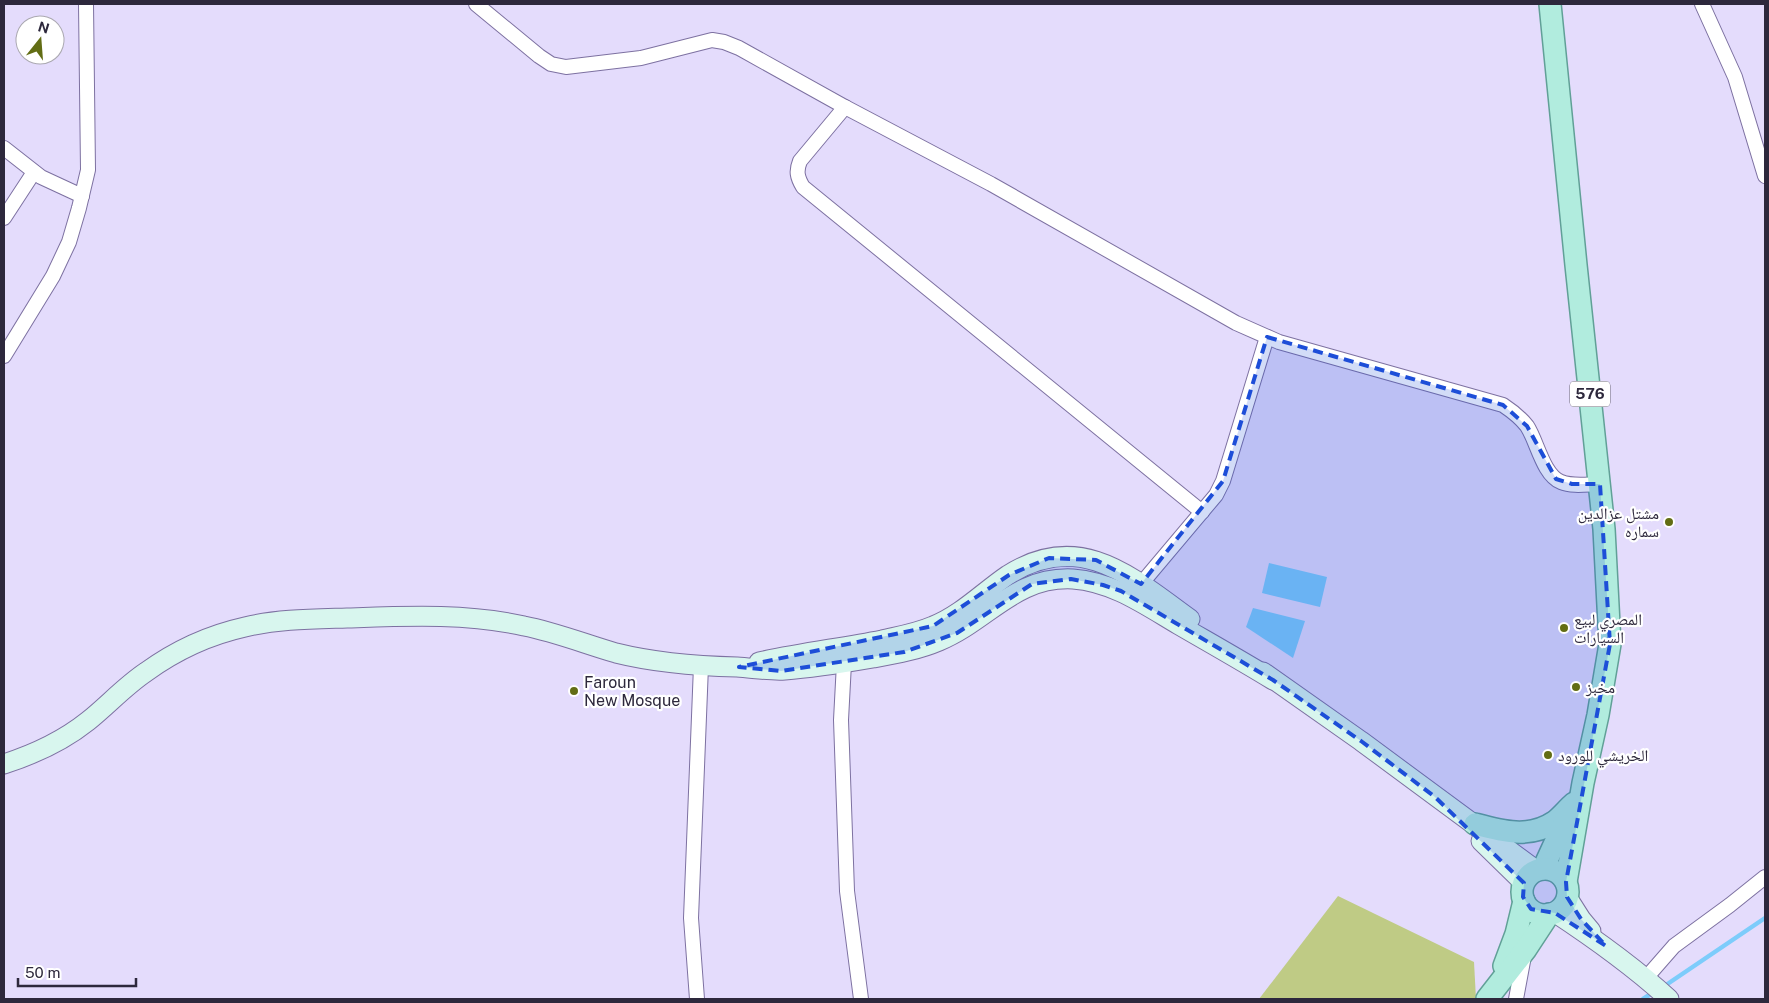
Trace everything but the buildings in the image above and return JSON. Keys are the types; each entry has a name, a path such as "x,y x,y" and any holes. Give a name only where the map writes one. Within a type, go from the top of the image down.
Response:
{"main road":[{"name":"576","path":"1550,4 1600,484 1608,583 1610,644 1598,715 1583,783"},
{"path":"1491,993 1516,934 1532,881 1583,783"},
{"path":"1491,993 1526,949 1559,901 1583,783"},
{"path":"1474,824 1500,831 1529,831 1542,828 1554,821 1574,803"},
{"path":"1532,881 1555,871 1561,876 1559,901"},
{"path":"1532,881 1531,910 1537,913 1559,901"}],"street":[{"path":"4,356 53,276 69,242 82,196 88,170 86,4"},
{"path":"476,4 539,56 551,64 566,67 641,58 712,40 739,48 845,107 991,184 1236,323 1279,342 1503,405 1518,415 1527,426 1548,472 1556,479 1562,483 1600,484"},
{"path":"1702,4 1736,77 1765,176"},
{"path":"845,107 800,160 797,170 798,179 803,187 1202,512"},
{"path":"4,148 41,178 82,196"},
{"path":"4,218 34,172"},
{"path":"4,764 41,750 68,735 88,721 144,673 179,652 222,633 268,622 364,618 447,617 478,619 539,629 636,658 702,666 781,671 844,663 904,652 937,642 978,620 1013,594 1032,584 1050,580 1071,579 1090,581 1121,591 1136,590 1216,495 1223,481 1267,337"},
{"path":"738,667 776,658 907,634 933,626 952,617 1009,575 1027,565 1049,558 1072,556 1096,560 1116,568 1136,590 1273,680 1361,741 1474,824 1532,881"},
{"path":"844,663 841,720 847,891 861,999"},
{"path":"698,999 691,918 702,666"},
{"path":"1435,796 1532,881"},
{"path":"1646,978 1674,946 1765,877"},
{"path":"1559,901 1606,946 1669,999"},
{"path":"1516,999 1526,949"}],"highlighted area":[{"path":"1267,337 1503,405 1527,426 1556,479 1572,484 1600,484 1610,644 1566,882 1567,897 1581,919 1606,946 1555,913 1531,909 1523,897 1524,883 1435,797 1361,741 1273,680 1121,591 1103,585 1071,579 1032,584 957,633 904,652 781,671 739,667 933,626 1009,575 1049,558 1096,560 1141,584 1223,481"}],"green space":[{"path":"1338,896 1474,962 1476,999 1259,999"}],"water":[{"path":"1269,563 1327,577 1320,607 1262,593"},
{"path":"1253,608 1305,621 1293,658 1246,627"}],"waterway":[{"path":"1663,987 1765,918"},
{"path":"1643,999 1654,992"}],"place":[{"name":"مشتل عزالدين سماره","path":"1669,522"},
{"name":"المصري لبيع السيارات","path":"1564,628"},
{"name":"مخبز","path":"1576,687"},
{"name":"Faroun New Mosque","path":"574,691"},
{"name":"الخريشي للورود","path":"1548,755"}]}
